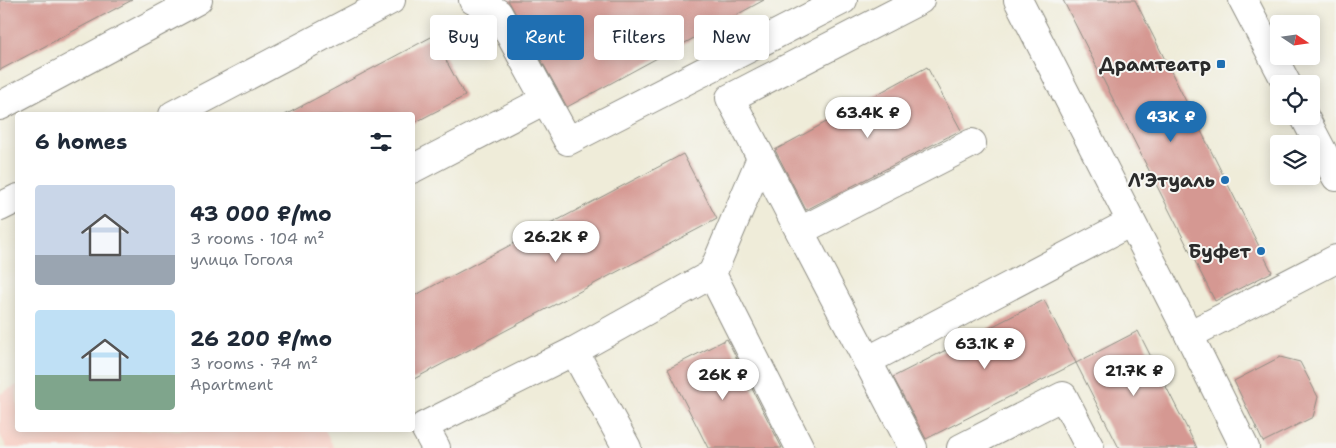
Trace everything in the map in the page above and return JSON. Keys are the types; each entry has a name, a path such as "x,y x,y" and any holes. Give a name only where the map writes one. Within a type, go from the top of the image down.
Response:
{"main road":[{"path":"0,106 198,0"},
{"path":"179,112 391,0"},
{"path":"472,0 498,13 568,141 843,0"},
{"path":"913,448 730,98 920,0"},
{"path":"1018,0 1245,448"},
{"path":"1243,0 1282,75"},
{"path":"415,167 545,100"},
{"path":"1309,125 1336,177"},
{"path":"800,231 972,143"},
{"path":"436,448 424,426 574,351 712,274 762,158"},
{"path":"0,207 15,200"},
{"path":"867,361 1131,222"},
{"path":"1189,335 1336,259"},
{"path":"712,274 800,448"},
{"path":"574,351 627,448"},
{"path":"961,448 1063,396 1090,448"}],"shaded area":[{"path":"15,386 15,432 326,432 334,448 7,448 0,435 0,394"}],"building":[{"path":"0,0 132,0 0,70"},
{"path":"508,0 764,0 736,15 694,15 694,38 684,43 684,15 594,15 594,60 654,60 567,107 541,60 584,60 584,15 516,15"},
{"path":"1063,0 1135,0 1272,272 1215,301"},
{"path":"430,38 430,60 446,60 465,96 415,122 415,112 291,112"},
{"path":"927,67 961,130 806,210 775,150"},
{"path":"683,154 717,219 415,378 415,295"},
{"path":"1044,300 1076,363 926,439 893,377"},
{"path":"1138,331 1197,448 1119,448 1076,363"},
{"path":"727,339 782,448 708,448 668,369"},
{"path":"1280,357 1300,362 1318,397 1313,417 1263,442 1234,381"}],"place":[{"name":"Драмтеатр","path":"1221,64"},
{"name":"Л'Этуаль","path":"1225,180"},
{"name":"Буфет","path":"1261,251"}]}
